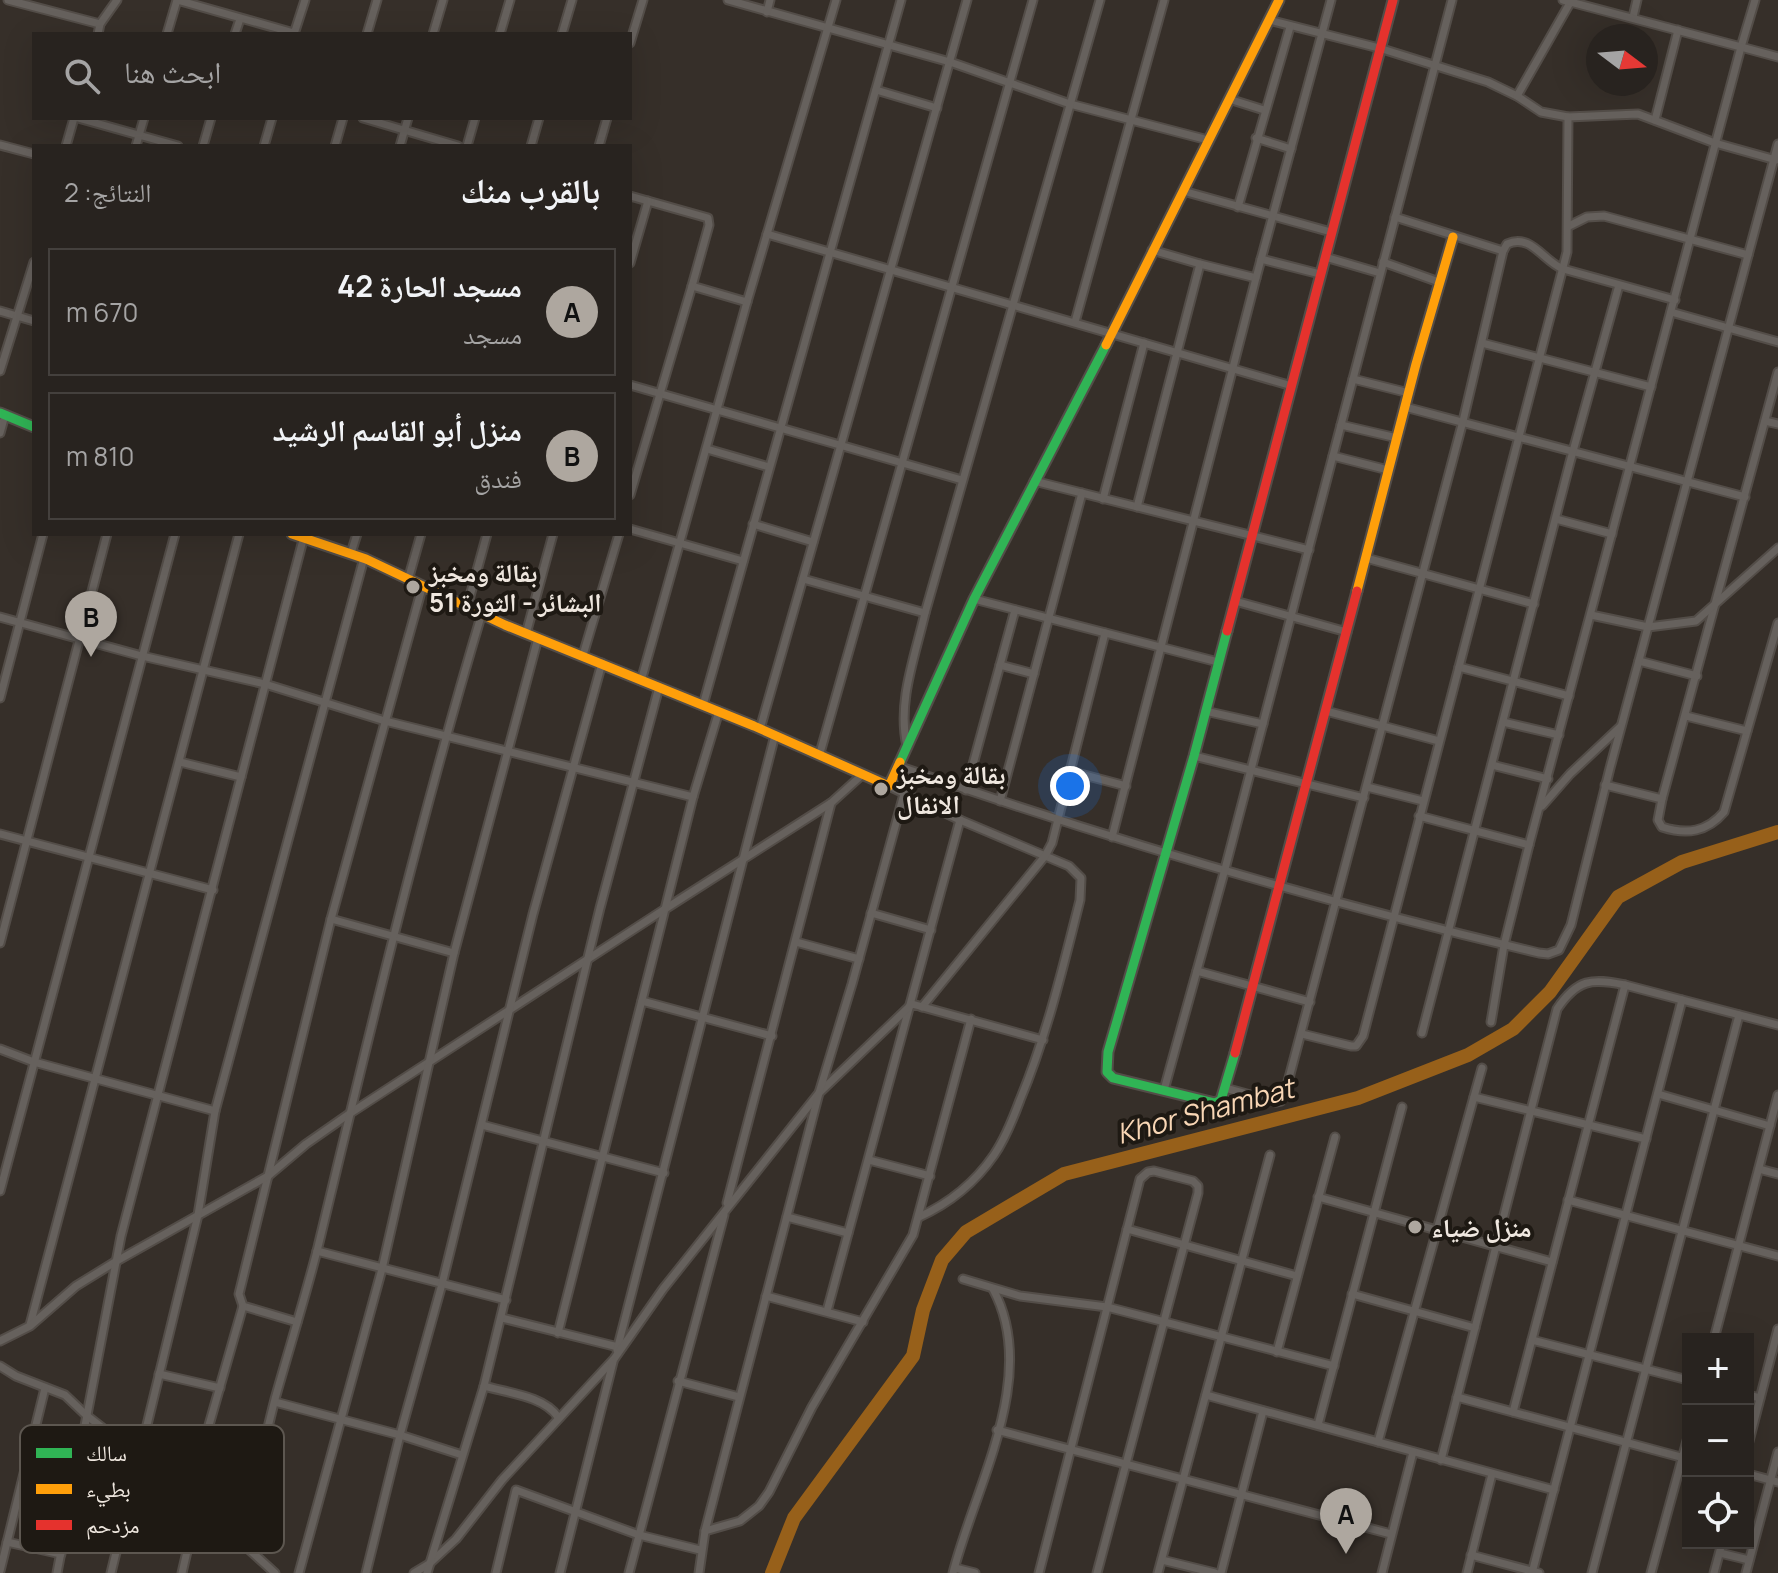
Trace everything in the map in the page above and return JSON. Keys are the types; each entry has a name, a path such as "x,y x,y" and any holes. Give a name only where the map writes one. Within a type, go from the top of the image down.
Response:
{"street":[{"path":"8,0 100,24"},
{"path":"98,32 100,24 117,0"},
{"path":"168,32 177,0 290,32"},
{"path":"294,32 305,0"},
{"path":"368,32 377,0"},
{"path":"434,32 443,0"},
{"path":"501,32 510,0"},
{"path":"563,32 572,0"},
{"path":"632,36 643,0"},
{"path":"728,0 950,62 1070,104 1208,140"},
{"path":"767,12 770,0"},
{"path":"641,681 747,302 836,0"},
{"path":"703,705 901,0"},
{"path":"760,729 967,0"},
{"path":"820,753 1033,0"},
{"path":"907,747 904,702 925,613 1100,0"},
{"path":"1075,322 1164,0"},
{"path":"889,786 974,599 1279,0"},
{"path":"1112,837 1272,216 1331,0"},
{"path":"1393,0 1194,756 1106,1062 1107,1072 1113,1078 1215,1103 1221,1100 1282,885 1388,470 1453,237"},
{"path":"1164,1090 1225,869 1452,0"},
{"path":"1633,17 1637,0"},
{"path":"1491,1022 1504,945 1529,845 1755,0"},
{"path":"1517,96 1568,1 1778,57"},
{"path":"236,32 240,19"},
{"path":"1269,20 1379,48 1494,84 1541,112 1568,117 1638,114 1715,143 1776,160"},
{"path":"1238,207 1290,27"},
{"path":"1655,120 1678,30"},
{"path":"876,90 937,108"},
{"path":"1229,99 1264,110"},
{"path":"1302,1034 1351,1046 1360,1042 1563,269 1569,226 1568,117"},
{"path":"67,144 75,120"},
{"path":"84,120 171,144"},
{"path":"137,144 144,120"},
{"path":"204,144 210,120"},
{"path":"265,144 271,120"},
{"path":"336,144 342,120"},
{"path":"370,120 451,144"},
{"path":"400,144 407,120"},
{"path":"468,144 474,120"},
{"path":"532,144 538,120"},
{"path":"600,144 606,120"},
{"path":"1256,138 1291,149"},
{"path":"898,766 1112,837 1337,901 1504,945 1548,954 1559,950 1565,940 1778,144"},
{"path":"0,147 32,154"},
{"path":"1183,191 1331,232"},
{"path":"632,197 708,218 709,225 632,486"},
{"path":"632,256 648,201"},
{"path":"1569,226 1587,217 1604,216 1748,255"},
{"path":"1395,217 1503,251"},
{"path":"767,234 1292,386"},
{"path":"1225,1088 1281,1101 1302,1034 1463,421 1503,251 1512,241 1523,242 1537,248 1548,261 1563,269 1675,300"},
{"path":"1152,250 1256,278"},
{"path":"1325,257 1380,273"},
{"path":"1261,259 1320,274"},
{"path":"1383,262 1439,282"},
{"path":"1137,507 1200,264"},
{"path":"0,371 32,269"},
{"path":"1422,1033 1619,285"},
{"path":"692,286 747,302"},
{"path":"0,311 32,320"},
{"path":"1671,312 1778,342"},
{"path":"1103,499 1144,343"},
{"path":"1482,343 1651,387"},
{"path":"1778,372 1662,799 1658,820 1662,827 1690,832 1716,822 1724,812 1778,623"},
{"path":"1353,379 1409,393"},
{"path":"632,386 962,480"},
{"path":"1405,407 1745,497"},
{"path":"0,433 2,414 32,426"},
{"path":"1765,421 1778,424"},
{"path":"1341,425 1397,438"},
{"path":"707,449 769,467"},
{"path":"1333,456 1388,470"},
{"path":"1034,481 1309,550"},
{"path":"1000,801 1082,493"},
{"path":"1556,519 1612,534"},
{"path":"753,524 813,542"},
{"path":"632,530 743,561"},
{"path":"0,698 42,536"},
{"path":"0,943 107,536"},
{"path":"0,1191 174,536"},
{"path":"30,1326 238,536"},
{"path":"296,536 364,558 422,588 526,634 820,753 960,820 1076,870 1082,888 1043,1040 1018,1105 994,1155 967,1188 940,1208 919,1217"},
{"path":"351,553 356,536"},
{"path":"408,580 420,536"},
{"path":"467,607 486,536"},
{"path":"526,634 552,536"},
{"path":"583,655 618,536"},
{"path":"84,1425 115,1262 303,540"},
{"path":"1591,615 1648,627 1696,621 1778,548"},
{"path":"146,1425 198,1215 215,1111 364,558"},
{"path":"1366,558 1534,604"},
{"path":"803,579 925,613"},
{"path":"209,1425 243,1306 239,1294 331,919 422,588"},
{"path":"974,599 1218,662"},
{"path":"1235,601 1347,632"},
{"path":"966,790 1015,610"},
{"path":"269,1425 317,1251 392,936 445,735 482,613"},
{"path":"0,617 142,656 265,684 385,721 693,797"},
{"path":"922,1007 1045,856 1052,843 1105,633"},
{"path":"299,1573 382,1269 454,953 538,638"},
{"path":"1639,661 1697,676"},
{"path":"366,1573 442,1284 533,914 602,663"},
{"path":"1000,665 1034,674"},
{"path":"1459,667 1569,696"},
{"path":"428,1569 502,1318 589,957 659,687"},
{"path":"558,1333 693,797 719,711"},
{"path":"1205,711 1263,724"},
{"path":"1326,711 1439,741"},
{"path":"1686,716 1747,731"},
{"path":"1503,722 1559,735"},
{"path":"1540,810 1570,774 1622,725"},
{"path":"560,1573 775,735"},
{"path":"1194,756 1364,798"},
{"path":"180,762 241,777"},
{"path":"1492,765 1548,779"},
{"path":"1069,771 1126,786"},
{"path":"0,1341 30,1326 76,1286 268,1176 349,1114 831,803 863,774"},
{"path":"1605,785 1662,799"},
{"path":"1367,787 1423,801"},
{"path":"699,1573 700,1550 819,1093 904,794"},
{"path":"629,1573 831,803"},
{"path":"1419,816 1529,845"},
{"path":"827,1311 960,820"},
{"path":"0,834 213,890"},
{"path":"871,913 931,930"},
{"path":"331,919 454,953"},
{"path":"796,942 859,959"},
{"path":"1197,971 1310,1002"},
{"path":"1441,1460 1557,1009 1568,994 1581,984 1592,981 1625,985 1778,1025"},
{"path":"1513,1412 1625,985"},
{"path":"1471,1555 1534,1572 1682,1000"},
{"path":"642,1001 772,1036"},
{"path":"912,1004 1043,1040"},
{"path":"414,1573 428,1569 502,1480 614,1359 663,1289 819,1093 912,1004"},
{"path":"1592,1573 1739,1015"},
{"path":"705,1531 740,1521 759,1506 777,1478 812,1407 913,1235 971,1019"},
{"path":"0,1049 34,1062 215,1111"},
{"path":"1378,1442 1482,1068"},
{"path":"1658,1094 1770,1126"},
{"path":"1716,1333 1778,1095"},
{"path":"1474,1097 1646,1139"},
{"path":"1318,1425 1402,1107"},
{"path":"482,1125 664,1173"},
{"path":"1277,1352 1335,1137"},
{"path":"1158,1573 1270,1155"},
{"path":"869,1160 930,1176"},
{"path":"1759,1169 1778,1174"},
{"path":"1039,1573 1140,1179 1154,1171 1193,1181 1198,1186 1198,1193 1097,1573"},
{"path":"1318,1197 1552,1262"},
{"path":"1568,1200 1778,1256"},
{"path":"787,1217 848,1233"},
{"path":"1127,1229 1297,1276"},
{"path":"317,1251 506,1300"},
{"path":"963,1279 1020,1296 1107,1307 1334,1366"},
{"path":"975,1573 954,1570 968,1520 981,1489 1005,1401 1010,1362 1007,1323 993,1289"},
{"path":"1352,1294 1475,1328"},
{"path":"766,1296 863,1322"},
{"path":"243,1306 297,1322"},
{"path":"502,1318 618,1347"},
{"path":"1754,1422 1778,1329"},
{"path":"1532,1340 1682,1378"},
{"path":"0,1366 65,1395 100,1425"},
{"path":"159,1374 220,1388"},
{"path":"678,1381 739,1397"},
{"path":"484,1386 539,1401 553,1408 558,1417"},
{"path":"36,1425 45,1388"},
{"path":"1206,1395 1554,1490"},
{"path":"1754,1396 1760,1398"},
{"path":"1457,1397 1682,1457"},
{"path":"275,1402 462,1455"},
{"path":"1162,1560 1218,1573 1263,1411"},
{"path":"997,1430 1391,1534"},
{"path":"1382,1573 1413,1452"},
{"path":"1746,1573 1774,1481 1778,1452"},
{"path":"1651,1573 1682,1468"},
{"path":"1467,1573 1492,1474"},
{"path":"1754,1476 1774,1481"},
{"path":"502,1480 516,1490 576,1513 639,1535 700,1550"},
{"path":"0,1571 20,1489"},
{"path":"496,1573 516,1490"},
{"path":"7,1542 20,1545"},
{"path":"1714,1573 1721,1549"},
{"path":"56,1553 61,1554 57,1573"},
{"path":"111,1573 116,1553"},
{"path":"182,1573 187,1553"},
{"path":"254,1553 275,1573"},
{"path":"1720,1553 1749,1560"}],"waterway":[{"name":"Khor Shambat","path":"772,1573 794,1518 913,1356 923,1310 942,1260 966,1232 1064,1174 1358,1098 1468,1055 1513,1029 1550,992 1618,897 1682,862 1778,832"}],"traffic: fast":[{"path":"900,762 974,599 1106,345"},
{"path":"0,413 32,426"},
{"path":"1227,631 1108,1052 1107,1072 1113,1078 1215,1103 1221,1100 1235,1053"}],"traffic: slow":[{"path":"1106,345 1279,0"},
{"path":"1357,591 1416,364 1453,237"},
{"path":"298,536 366,559 505,625 754,726 889,786 900,762"}],"traffic: jam":[{"path":"1227,631 1393,0"},
{"path":"1235,1053 1357,591"}],"place":[{"name":"بقالة ومخبز البشائر - الثورة 51","path":"413,587"},
{"name":"منزل أبو القاسم الرشيد","path":"91,657"},
{"name":"بقالة ومخبز الانفال","path":"881,789"},
{"name":"منزل ضياء","path":"1415,1227"},
{"name":"مسجد الحارة 42","path":"1346,1554"}]}
